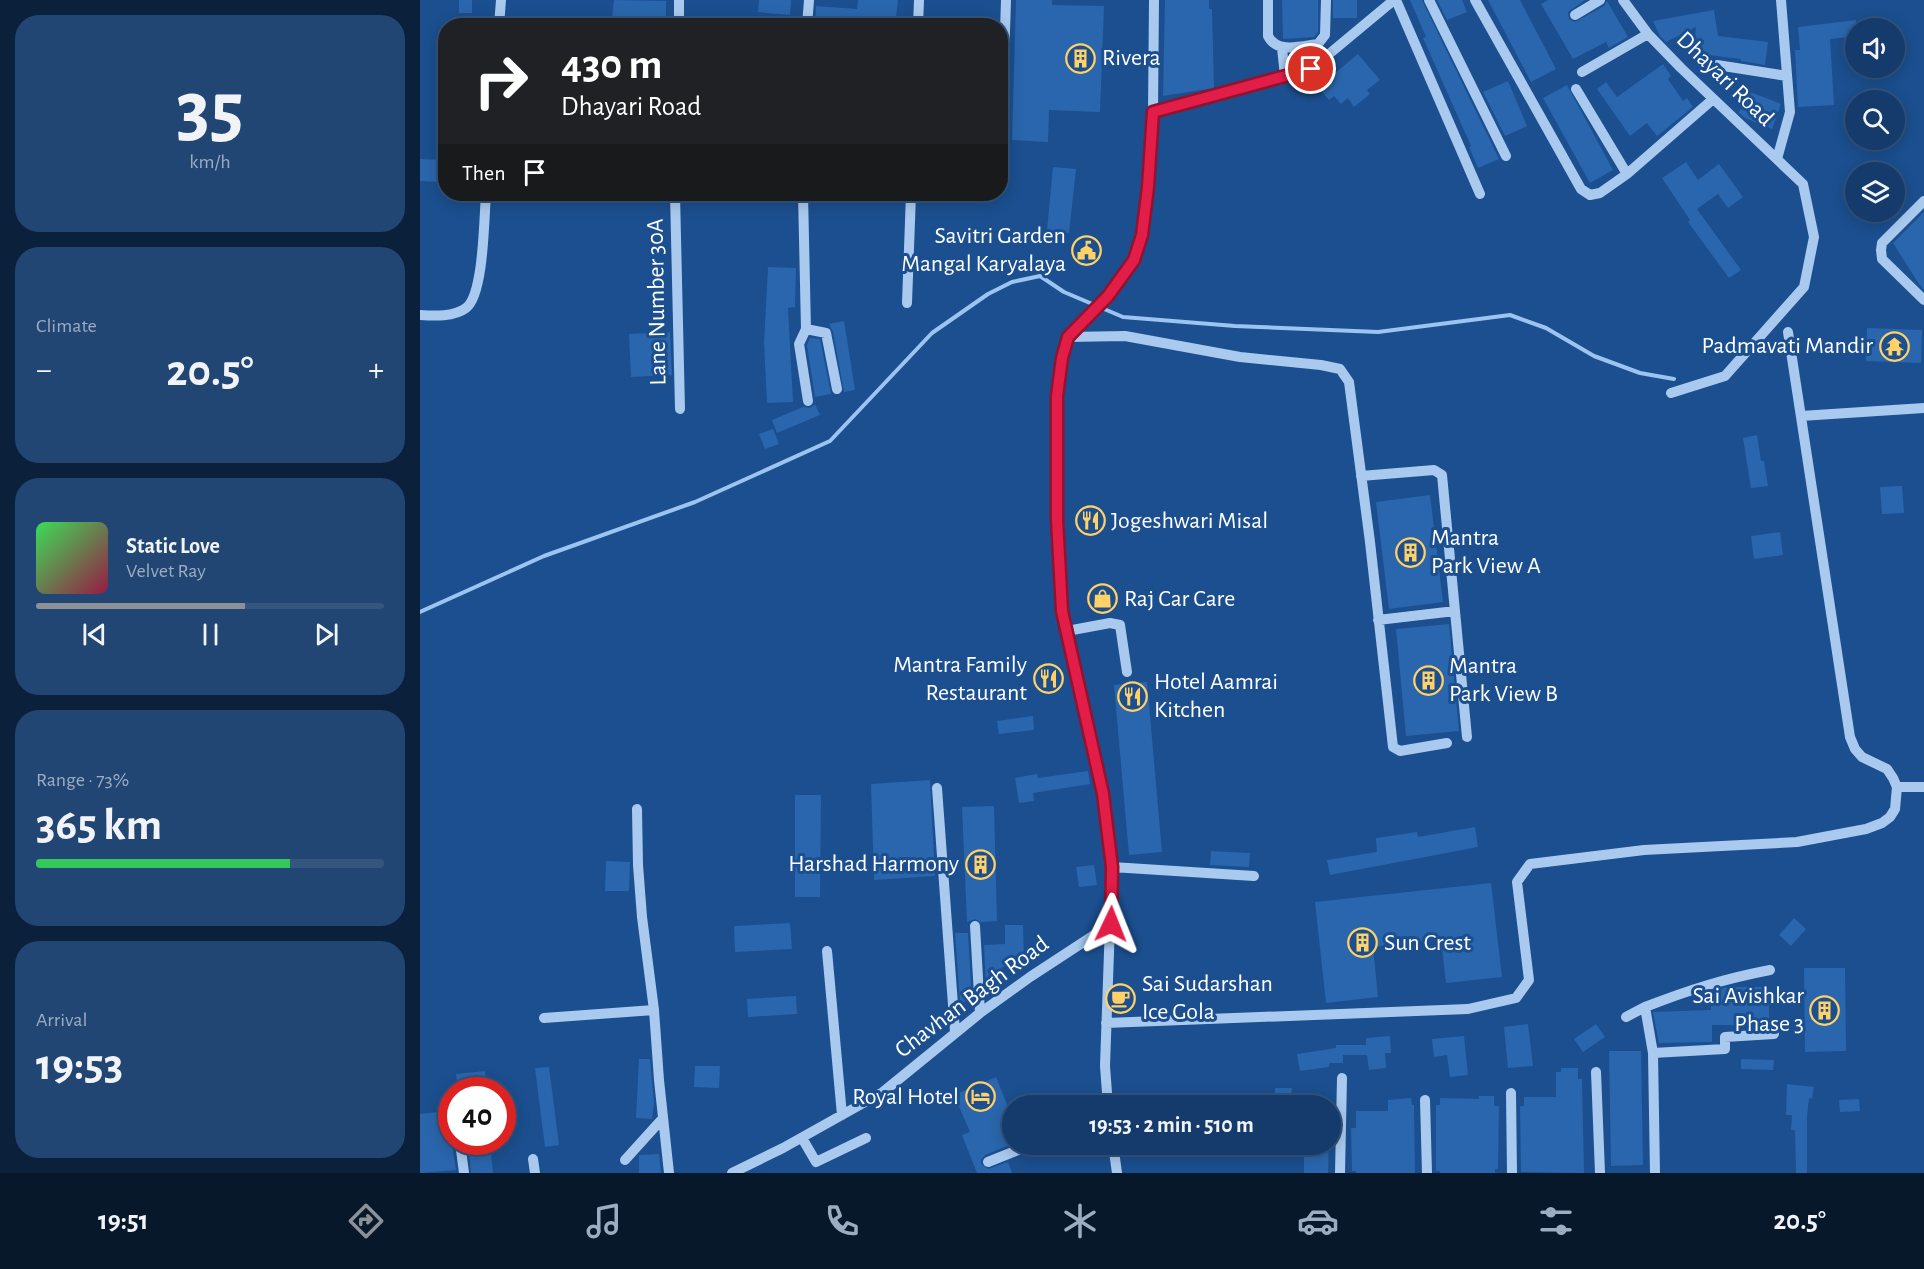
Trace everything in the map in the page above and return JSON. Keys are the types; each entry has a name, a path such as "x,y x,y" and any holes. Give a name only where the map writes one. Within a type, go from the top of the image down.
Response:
{"street":[{"path":"500,18 501,0"},
{"path":"679,0 679,18"},
{"path":"808,18 809,0"},
{"path":"918,18 919,0"},
{"path":"1005,18 1006,0"},
{"path":"1107,1095 1105,1066 1112,867 1103,794 1062,611 1059,560 1057,396 1062,358 1068,337 1108,296 1134,260 1142,235 1153,112 1154,0"},
{"path":"1268,0 1268,36 1271,41 1282,48 1318,44 1323,41 1326,0"},
{"path":"1153,112 1311,69 1395,0 1480,194"},
{"path":"1429,0 1506,156"},
{"path":"1475,0 1581,189 1590,195 1600,193 1627,174 1712,99"},
{"path":"1575,15 1600,0"},
{"name":"Dhayari Road","path":"1623,0 1648,34 1712,99 1803,184 1814,237 1804,287 1725,376 1671,393"},
{"path":"1777,159 1790,111 1780,0"},
{"path":"1582,72 1648,34"},
{"path":"1282,48 1285,76"},
{"path":"1717,65 1787,76"},
{"path":"1576,89 1627,174"},
{"path":"420,315 454,314 467,308 476,296 480,276 485,201"},
{"name":"Lane Number 30A","path":"675,201 680,409"},
{"path":"802,201 806,329 799,344 808,401"},
{"path":"907,303 911,201"},
{"path":"1924,201 1882,243 1881,250 1882,259 1924,300"},
{"path":"806,329 826,333 837,389"},
{"path":"1106,1023 1468,1010 1516,998 1529,980 1517,882 1530,864 1644,850 1824,839 1866,830 1890,817 1895,809 1897,787 1887,769 1862,757 1855,749 1850,737 1788,332"},
{"path":"1068,337 1125,336 1240,357 1340,369 1349,382 1393,747 1400,751 1447,743"},
{"path":"1801,416 1924,408"},
{"path":"1361,476 1434,470 1440,472 1467,737"},
{"path":"1378,621 1455,610"},
{"path":"1067,631 1110,623 1120,625 1127,672"},
{"path":"1897,787 1924,787"},
{"path":"937,789 955,1032"},
{"path":"637,809 642,917 654,1010 669,1173"},
{"path":"1112,867 1254,876"},
{"name":"Chavhan Bagh Road","path":"732,1173 802,1138 883,1092 980,1013 1111,924"},
{"path":"975,926 980,1013"},
{"path":"827,951 842,1115"},
{"path":"1626,1017 1645,1007 1727,978 1770,970"},
{"path":"1645,1007 1653,1053 1654,1173"},
{"path":"544,1018 654,1010"},
{"path":"1653,1053 1725,1049 1725,1036 1774,1034"},
{"path":"1596,1072 1599,1173"},
{"path":"1340,1173 1342,1078"},
{"path":"1511,1093 1512,1173"},
{"path":"1425,1100 1427,1173"},
{"path":"625,1160 663,1118"},
{"path":"802,1138 816,1162 866,1138"},
{"path":"462,1155 464,1173"},
{"path":"988,1162 1006,1155"},
{"path":"1115,1155 1117,1173"},
{"path":"534,1159 535,1173"}],"building":[{"path":"459,0 472,0 472,13 459,13"},
{"path":"614,0 666,1 666,18 612,18"},
{"path":"759,0 791,0 790,15 758,12"},
{"path":"858,0 898,0 896,18 815,18 816,6 857,9"},
{"path":"1016,0 1052,0 1052,5 1104,6 1100,112 1049,110 1048,142 1012,140"},
{"path":"1165,0 1209,0 1209,9 1212,9 1214,88 1163,96"},
{"path":"1282,0 1318,0 1318,32 1314,37 1283,39"},
{"path":"1333,0 1357,0 1357,18 1333,18"},
{"path":"1410,0 1422,0 1499,159 1478,168 1469,147 1471,146 1423,38 1426,37"},
{"path":"1437,0 1462,0 1467,12 1447,20"},
{"path":"1488,0 1520,0 1556,69 1531,82"},
{"path":"1548,0 1585,0 1568,12 1569,19 1575,22 1604,6 1607,1 1628,37 1609,48 1606,42 1573,59 1541,4"},
{"path":"1714,10 1718,36 1768,42 1765,65 1741,61 1741,59 1693,53 1696,27 1666,42 1660,36 1653,21"},
{"path":"1845,21 1845,37 1830,39 1834,105 1798,107 1795,50 1800,50 1798,27"},
{"path":"1358,54 1380,80 1367,90 1370,94 1354,107 1348,98 1341,104 1334,96 1329,100 1318,87"},
{"path":"1663,64 1671,76 1668,79 1683,101 1687,98 1693,107 1657,136 1647,123 1630,136 1597,89 1606,82 1617,97"},
{"path":"1508,81 1527,126 1505,136 1483,92"},
{"path":"1567,85 1613,170 1590,183 1543,98"},
{"path":"1748,91 1781,104 1772,129 1745,118 1739,113"},
{"path":"420,159 438,160 438,182 420,181"},
{"path":"1686,162 1698,180 1719,164 1743,197 1728,208 1718,194 1697,209 1741,270 1729,278 1688,222 1690,220 1662,178"},
{"path":"1053,167 1076,169 1069,233 1047,230"},
{"path":"1924,212 1924,290 1893,243"},
{"path":"768,267 796,268 795,307 788,308 793,402 767,403 764,343"},
{"path":"844,321 855,390 844,392 833,332 829,324"},
{"path":"1867,328 1922,330 1921,363 1866,361"},
{"path":"670,332 672,375 631,377 629,334"},
{"path":"810,338 820,339 831,394 815,397 807,345"},
{"path":"815,404 820,415 777,433 772,420 803,407 810,408"},
{"path":"773,429 779,444 765,449 759,434"},
{"path":"1757,435 1768,486 1751,488 1743,438"},
{"path":"1902,486 1904,513 1882,514 1880,487"},
{"name":"Mantra Park View A","path":"1430,495 1443,602 1389,609 1376,502"},
{"path":"1780,532 1783,555 1754,559 1751,536"},
{"name":"Mantra Park View B","path":"1449,624 1459,731 1406,736 1396,629"},
{"path":"1147,682 1162,852 1129,855 1114,685"},
{"path":"1033,716 1034,730 999,734 997,721"},
{"path":"1088,771 1090,784 1033,793 1034,801 1019,803 1015,778 1037,774 1038,778"},
{"path":"930,780 935,876 874,880 871,784"},
{"path":"795,795 821,795 820,897 795,897"},
{"name":"Harshad Harmony","path":"994,806 997,921 981,922 975,919 967,922 962,807"},
{"path":"1475,827 1478,847 1330,875 1327,860 1377,852 1376,838 1417,832 1418,837"},
{"path":"1211,851 1250,853 1249,867 1210,865"},
{"path":"606,861 630,862 629,891 605,891"},
{"path":"1094,865 1097,885 1079,887 1076,867"},
{"name":"Sun Crest","path":"1491,883 1502,977 1446,983 1441,939 1373,947 1378,997 1326,1003 1315,902"},
{"path":"1794,918 1806,929 1791,946 1779,935"},
{"path":"790,923 792,949 735,952 734,926"},
{"path":"1005,925 1023,925 1024,966 1002,967 1002,979 998,979 998,987 986,988 984,945 1005,944"},
{"path":"955,933 968,933 972,1002 960,1002"},
{"name":"Sai Avishkar Phase 3","path":"1804,968 1845,968 1846,1051 1805,1052"},
{"path":"1727,987 1769,987 1769,1025 1712,1025 1712,1042 1659,1043 1653,1012 1711,1010 1711,992"},
{"path":"796,996 797,1014 748,1017 747,999"},
{"path":"1528,1024 1533,1066 1508,1068 1504,1027"},
{"path":"1596,1024 1605,1037 1583,1052 1574,1039"},
{"path":"1390,1036 1391,1053 1385,1053 1386,1068 1369,1070 1367,1055 1343,1055 1343,1063 1329,1063 1329,1067 1300,1071 1297,1054 1336,1048 1336,1045 1366,1045 1366,1038"},
{"path":"1464,1036 1468,1075 1450,1077 1447,1055 1434,1057 1432,1039"},
{"path":"1609,1051 1641,1051 1643,1165 1611,1166"},
{"path":"639,1059 650,1059 654,1103 652,1119 636,1118"},
{"path":"1741,1059 1774,1060 1773,1070 1741,1069"},
{"path":"695,1066 720,1066 719,1088 694,1087"},
{"path":"549,1067 559,1145 545,1147 535,1068"},
{"path":"1561,1068 1578,1068 1578,1079 1582,1079 1584,1173 1521,1172 1520,1106 1524,1106 1524,1097 1556,1097 1556,1072 1561,1072"},
{"path":"485,1071 485,1077 456,1077 456,1074"},
{"path":"996,1077 1003,1095 1002,1148 985,1155 981,1164 988,1169 1008,1162 1012,1173 977,1173 962,1135 970,1132 954,1095"},
{"path":"1787,1084 1814,1087 1812,1099 1809,1098 1807,1116 1807,1173 1796,1173 1795,1130 1791,1130 1792,1115 1786,1115"},
{"path":"1275,1088 1292,1088 1291,1095 1275,1095"},
{"path":"1479,1096 1494,1096 1494,1106 1499,1106 1498,1169 1495,1169 1495,1173 1440,1173 1436,1171 1436,1105 1440,1105 1440,1098 1479,1099"},
{"path":"1411,1098 1412,1105 1414,1105 1415,1173 1356,1173 1352,1171 1351,1128 1356,1128 1356,1111 1388,1111 1388,1100"},
{"path":"1859,1099 1860,1111 1840,1112 1839,1100"},
{"path":"438,1112 438,1155 454,1155 456,1170 420,1173 420,1114"},
{"path":"659,1154 661,1173 639,1173 639,1155"},
{"path":"469,1155 491,1155 493,1173 471,1173"},
{"path":"1304,1155 1329,1155 1328,1173 1304,1173"}],"waterway":[{"path":"420,612 544,556 695,502 830,441 932,333 988,294 1012,282 1040,276 1064,292 1123,317 1235,326 1378,332 1510,315 1546,328 1594,356 1640,373 1674,379"}],"place":[{"name":"Rivera","path":"1081,58"},
{"name":"Savitri Garden Mangal Karyalaya","path":"1087,250"},
{"name":"Padmavati Mandir","path":"1894,346"},
{"name":"Jogeshwari Misal","path":"1090,521"},
{"name":"Mantra Park View A","path":"1410,552"},
{"name":"Raj Car Care","path":"1103,599"},
{"name":"Mantra Family Restaurant","path":"1048,679"},
{"name":"Mantra Park View B","path":"1428,680"},
{"name":"Hotel Aamrai Kitchen","path":"1133,696"},
{"name":"Harshad Harmony","path":"980,864"},
{"name":"Sun Crest","path":"1363,943"},
{"name":"Sai Sudarshan Ice Gola","path":"1121,998"},
{"name":"Sai Avishkar Phase 3","path":"1825,1010"},
{"name":"Royal Hotel","path":"980,1097"}],"route":[{"path":"1111,924 1112,867 1103,794 1062,611 1057,458 1057,396 1062,358 1068,337 1108,296 1134,260 1142,235 1153,112 1311,69"}]}
